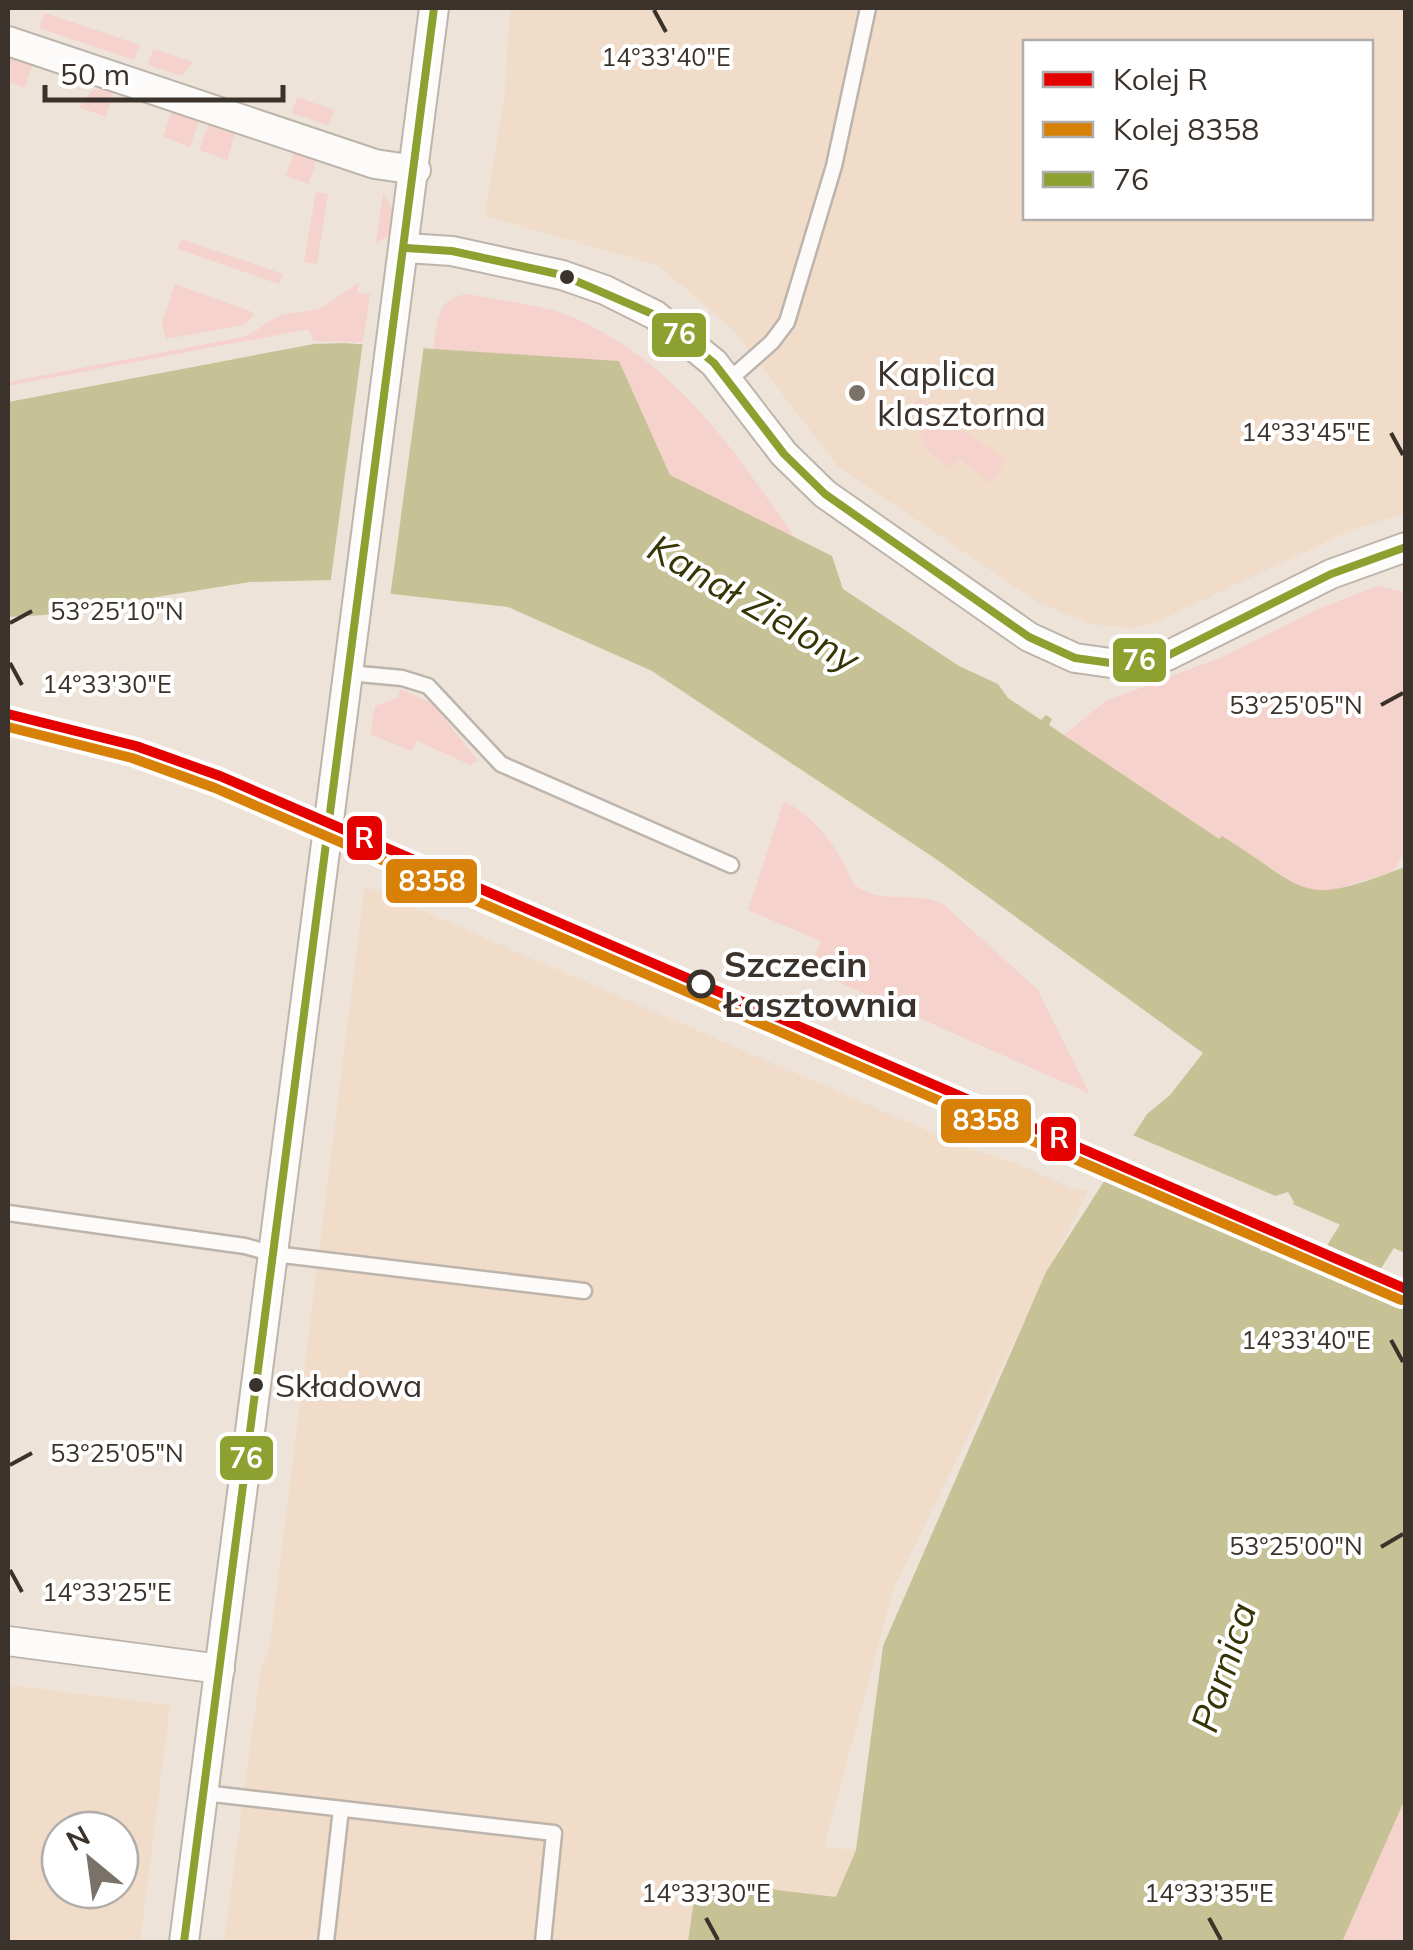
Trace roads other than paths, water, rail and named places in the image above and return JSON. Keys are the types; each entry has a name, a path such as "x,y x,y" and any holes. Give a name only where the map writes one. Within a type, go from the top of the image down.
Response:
{"street":[{"path":"184,1942 398,311 434,8"},
{"path":"8,41 361,160 416,170"},
{"path":"406,248 463,254 562,275 605,290 671,326 730,380 784,454 825,494 1029,637 1083,660 1118,664 1167,656 1331,574 1406,548"},
{"path":"8,1641 220,1670"}],"lane":[{"path":"730,380 772,342 787,322 834,166 868,8"},
{"path":"349,673 402,678 428,686 501,764 731,865"},
{"path":"8,1213 228,1243 274,1254 584,1291"},
{"path":"204,1793 554,1834 543,1942"},
{"path":"326,1942 341,1809"}],"water":[{"name":"Kanał Zielony","path":"314,344 619,361 670,475 832,556 843,589 959,666 998,684 1008,698 1041,720 1046,715 1052,719 1049,725 1219,839 1222,836 1307,888 1344,887 1405,867 1405,1799 1342,1942 688,1942 695,1892 708,1882 836,1897 856,1850 883,1646 1046,1272 1147,1114 1170,1095 1203,1053 936,859 652,671 508,607 392,594 331,580 250,582 44,615 8,617 8,402","holes":["1288,1192 1294,1202 1271,1250 1261,1251 1254,1240 1275,1196","1347,1231 1377,1248 1358,1283 1329,1264"]}],"waterway":[{"name":"Parnica","path":"1323,1352 1354,1257 1406,1174"}],"rail line":[{"name":"R","path":"8,714 136,746 220,776 1406,1289"},
{"name":"8358","path":"8,727 132,758 215,788 1401,1300"}],"place":[{"name":"Kaplica klasztorna","path":"857,393"},
{"name":"Szczecin Łasztownia","path":"701,984"},
{"name":"Składowa","path":"256,1385"}]}
